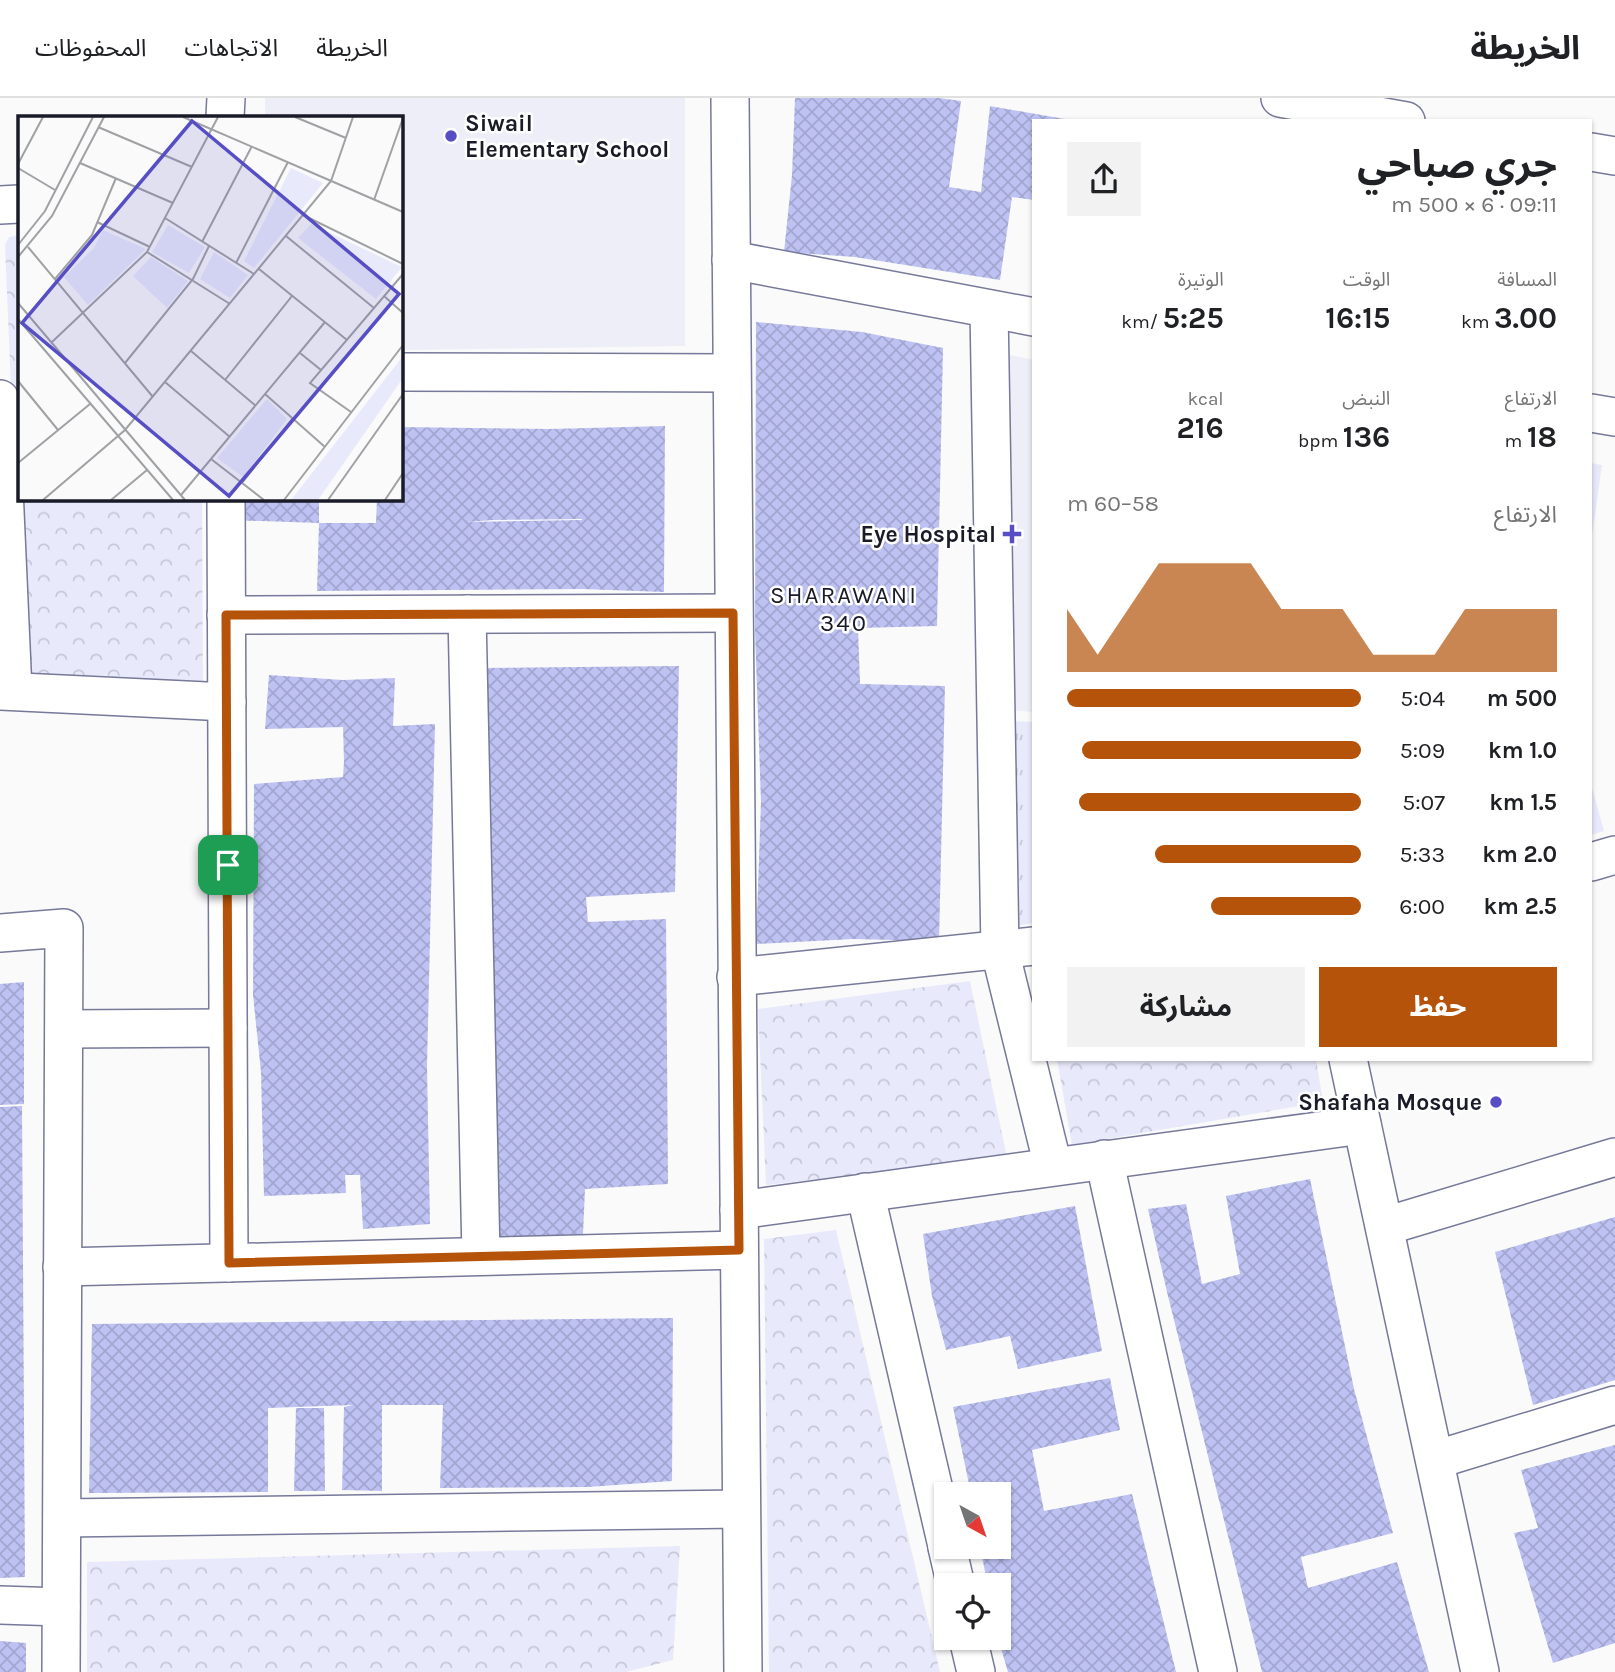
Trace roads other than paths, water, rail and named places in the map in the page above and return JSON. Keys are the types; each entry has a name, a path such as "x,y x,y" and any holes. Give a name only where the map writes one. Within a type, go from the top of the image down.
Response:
{"street":[{"path":"225,116 226,98"},
{"path":"730,98 742,1672"},
{"path":"1280,98 1394,119"},
{"path":"1592,152 1615,156"},
{"path":"0,205 18,204"},
{"path":"731,260 1032,317"},
{"path":"989,309 1017,948 1032,1039"},
{"path":"402,372 732,373"},
{"path":"0,399 6,691 227,702"},
{"path":"1592,413 1615,417"},
{"path":"226,500 229,1263"},
{"path":"226,615 733,613"},
{"path":"467,614 481,1256"},
{"path":"1592,862 1615,855"},
{"path":"0,933 64,928 61,1672"},
{"path":"736,977 1017,948"},
{"path":"64,1028 228,1028"},
{"path":"1036,1061 1053,1166"},
{"path":"1348,1061 1480,1672"},
{"path":"739,1210 1362,1125"},
{"path":"1386,1226 1615,1157"},
{"path":"1104,1159 1218,1672"},
{"path":"864,1192 934,1491"},
{"path":"62,1267 739,1250"},
{"path":"1435,1460 1615,1405"},
{"path":"62,1518 741,1509"},
{"path":"0,1605 61,1607"},
{"path":"971,1650 976,1672"}],"place":[{"name":"Siwail Elementary School","path":"451,136"},
{"name":"Eye Hospital","path":"1012,534"},
{"name":"Shafaha Mosque","path":"1496,1102"}],"district":[{"name":"SHARAWANI 340","path":"844,609"}]}
